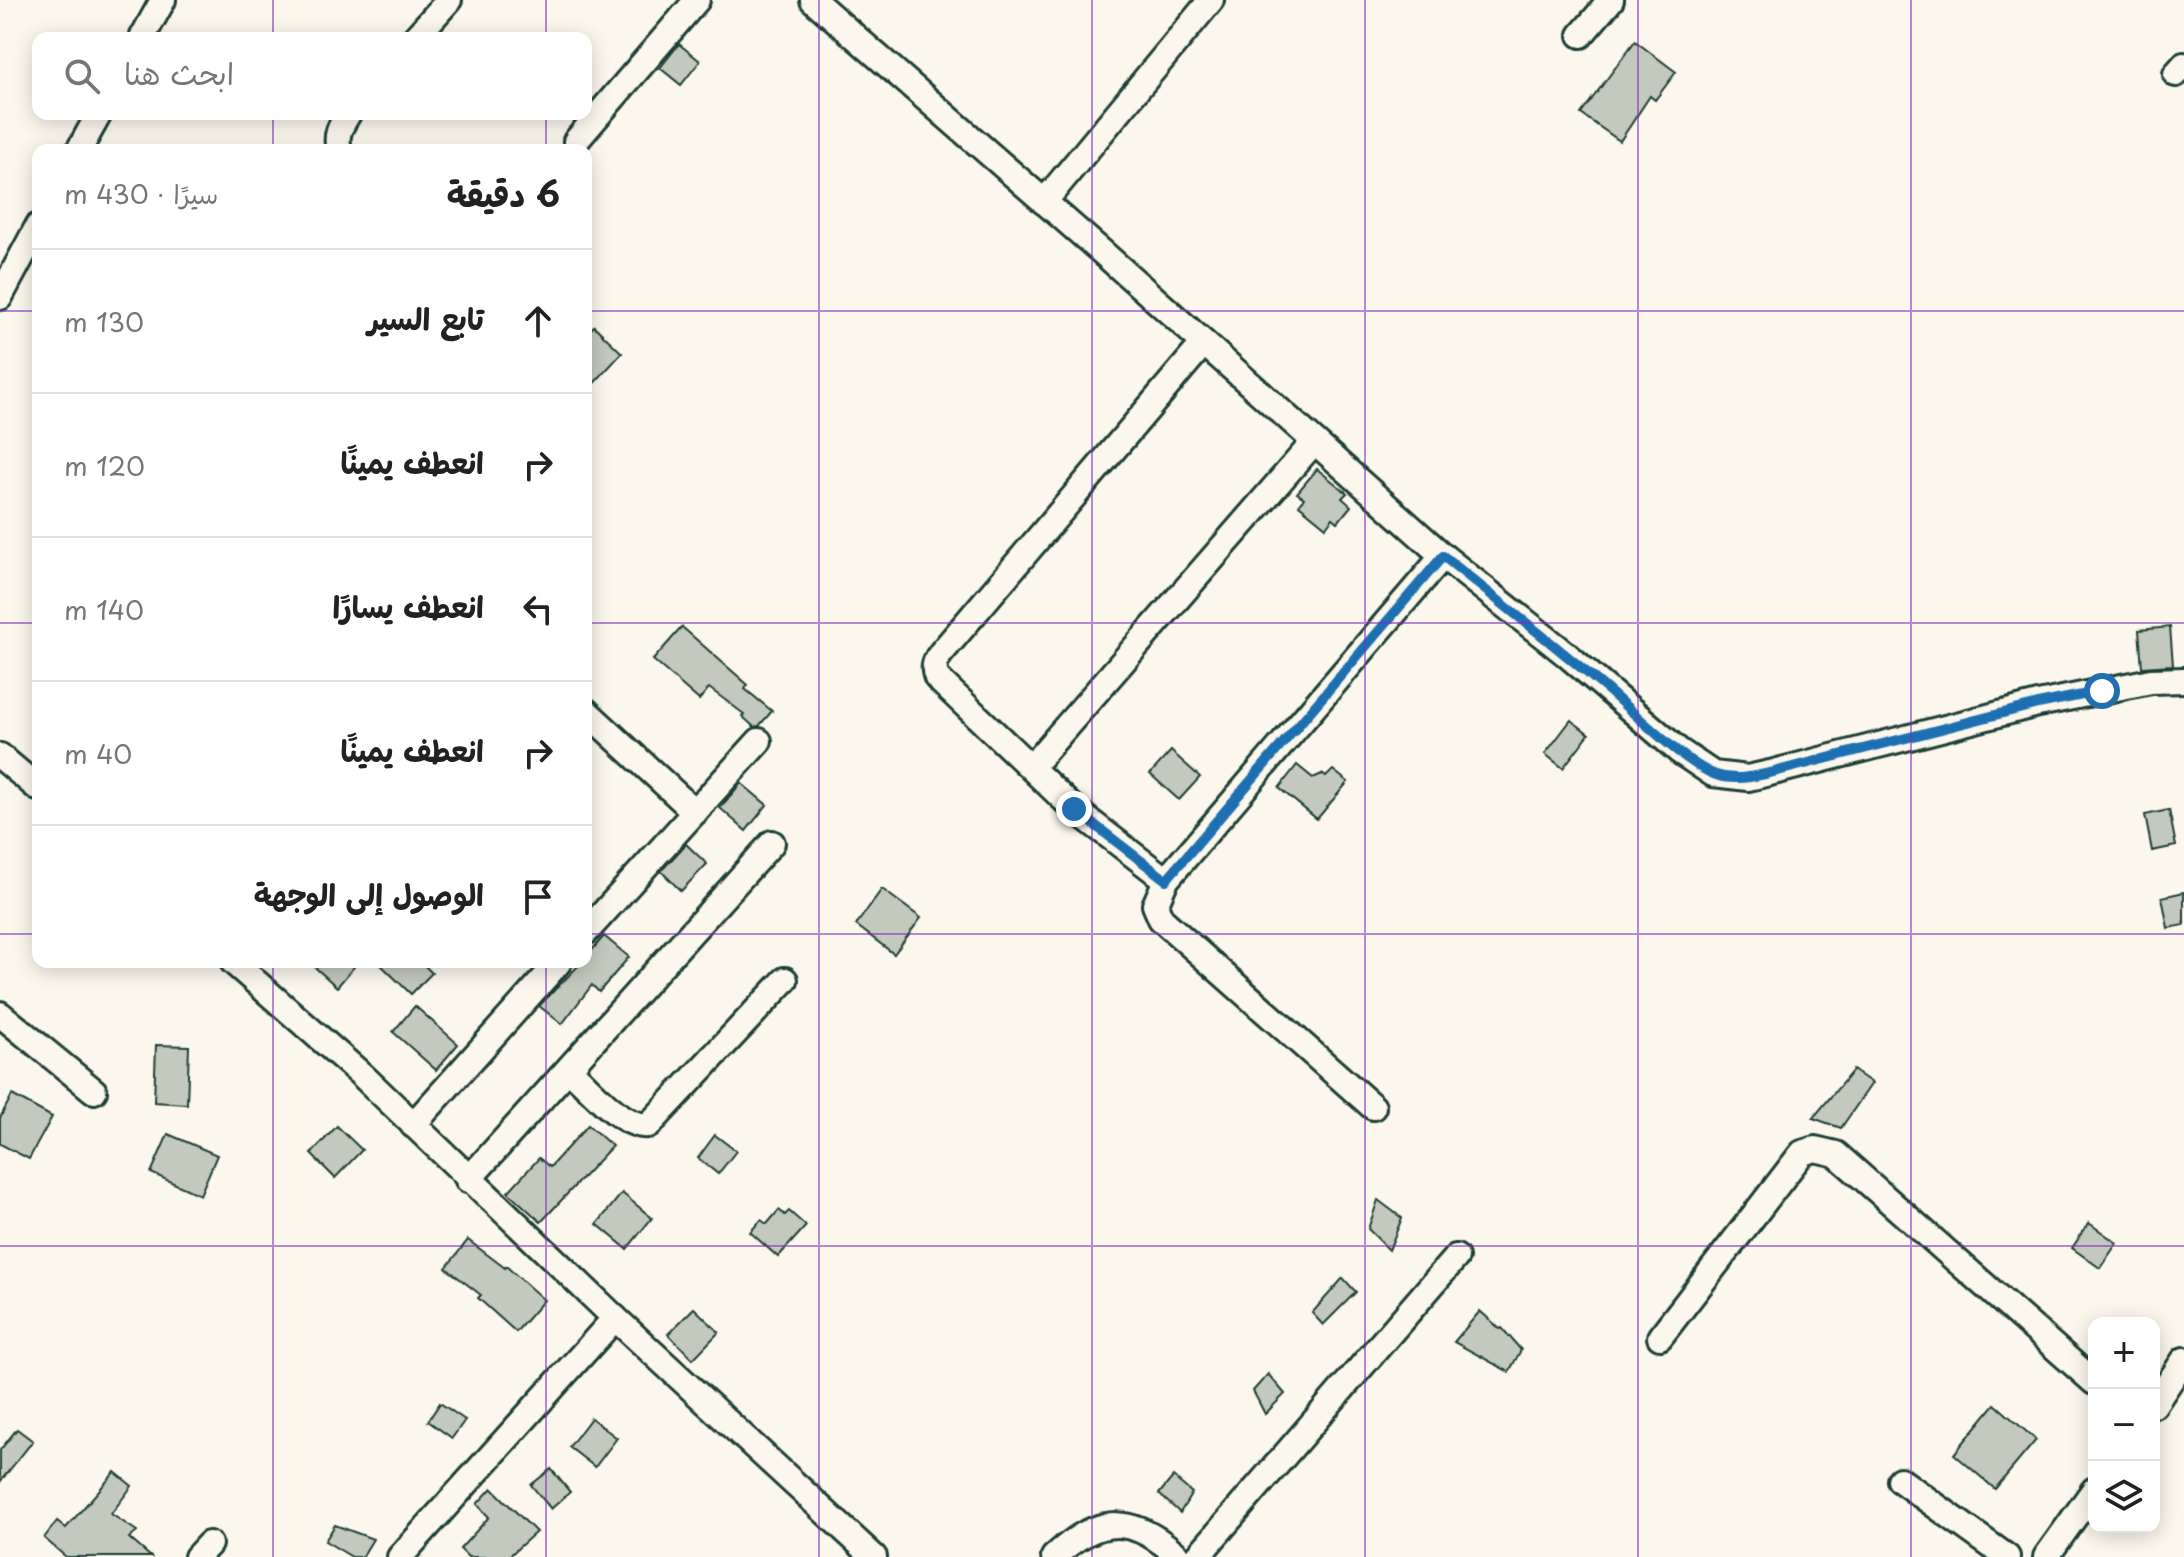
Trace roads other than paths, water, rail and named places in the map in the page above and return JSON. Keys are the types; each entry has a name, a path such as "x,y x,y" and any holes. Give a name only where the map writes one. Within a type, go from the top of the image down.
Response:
{"street":[{"path":"145,32 163,0"},
{"path":"420,32 449,0"},
{"path":"576,141 697,0"},
{"path":"813,0 1443,556 1566,654 1679,751 1713,774 1748,778 2038,704 2151,681 2184,680"},
{"path":"1044,202 1211,0"},
{"path":"1581,35 1611,0"},
{"path":"82,144 96,120"},
{"path":"338,144 339,129 344,120"},
{"path":"0,297 32,237"},
{"path":"1166,880 1094,827 937,678 934,670 936,659 1203,344"},
{"path":"1031,767 1314,442"},
{"path":"1373,1107 1161,919 1155,905 1166,880 1443,556"},
{"path":"592,717 695,812"},
{"path":"592,925 759,741"},
{"path":"0,756 32,783"},
{"path":"468,1180 772,843"},
{"path":"240,968 363,1076 468,1180 874,1557"},
{"path":"413,1125 554,968"},
{"path":"569,1069 624,1119 636,1125 649,1125 785,980"},
{"path":"0,1014 94,1091"},
{"path":"1660,1337 1802,1153 1821,1150 1836,1154 2088,1377"},
{"path":"1197,1557 1456,1257"},
{"path":"400,1557 615,1318"},
{"path":"2160,1396 2184,1360"},
{"path":"1900,1480 2007,1557"},
{"path":"2046,1557 2088,1498"},
{"path":"1054,1557 1074,1538 1124,1524 1155,1537 1179,1557"}]}
